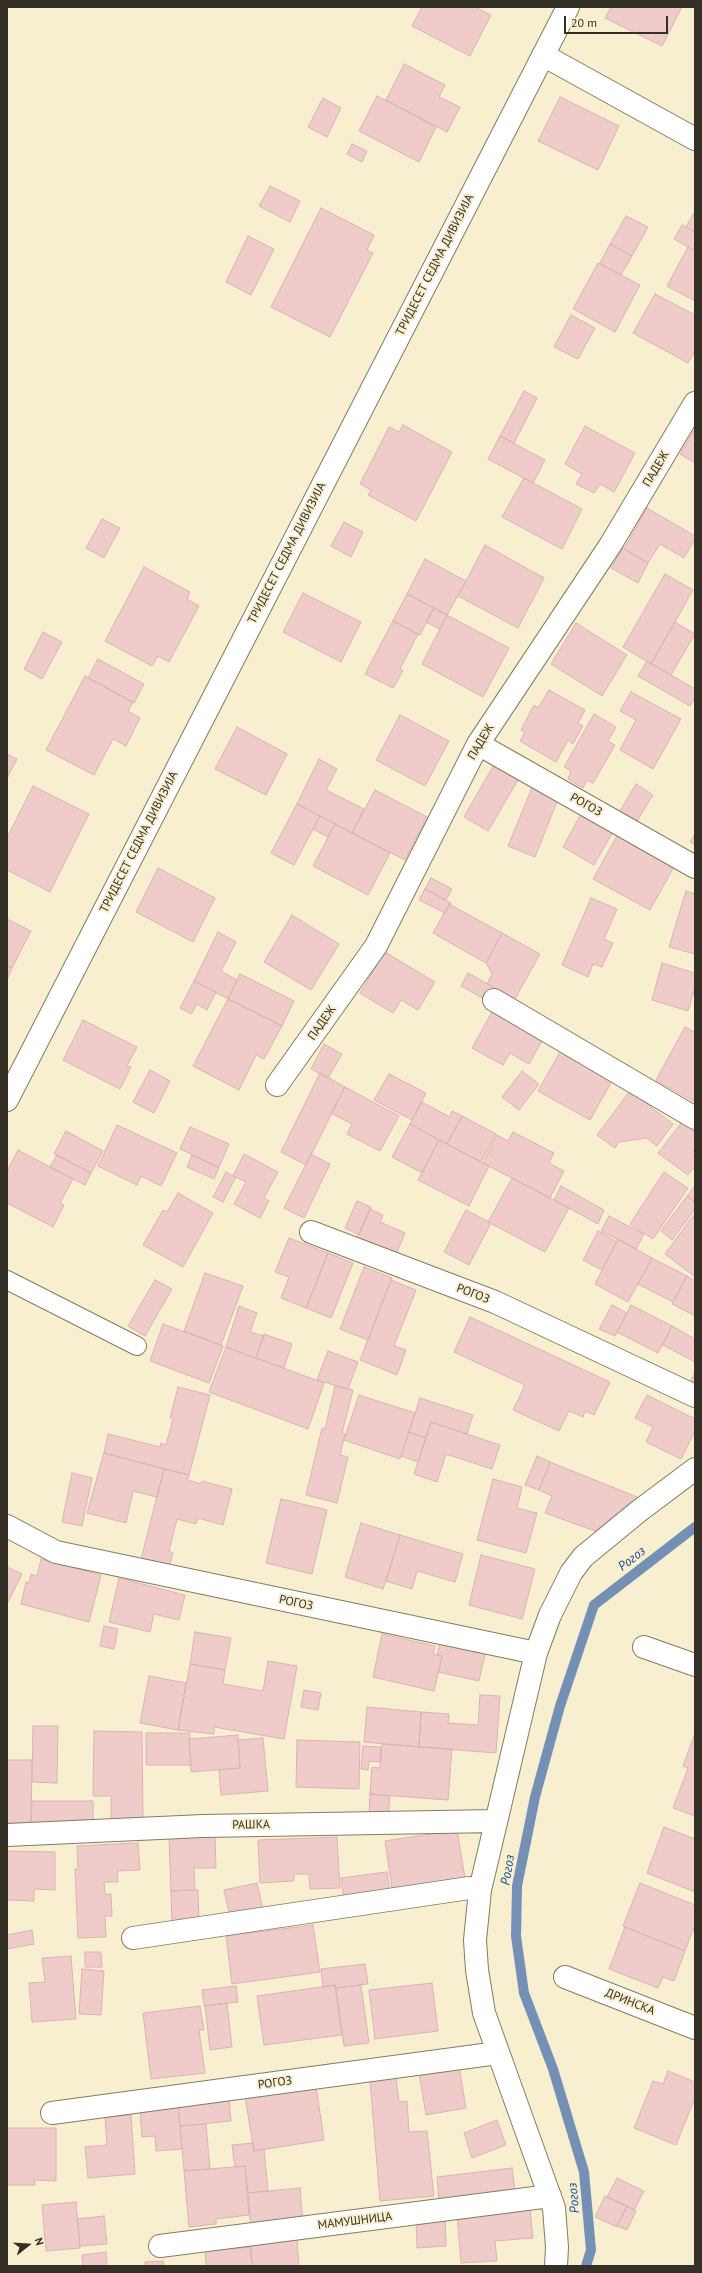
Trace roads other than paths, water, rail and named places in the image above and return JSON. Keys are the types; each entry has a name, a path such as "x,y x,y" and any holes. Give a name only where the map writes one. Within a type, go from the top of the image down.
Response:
{"street":[{"name":"ТРИДЕСЕТ СЕДМА ДИВИЗИЈА","path":"7,1100 568,7"},
{"path":"543,55 695,139"},
{"name":"ПАДЕЖ","path":"277,1085 376,946 478,744 611,544 695,403"},
{"name":"РОГОЗ","path":"478,744 695,867"},
{"path":"494,1000 695,1118"},
{"name":"РОГОЗ","path":"311,1232 495,1302 695,1396"},
{"path":"556,2266 556,2226 550,2196 484,2013 477,1970 476,1927 480,1890 536,1653 550,1615 576,1562 639,1511 695,1469"},
{"name":"РОГОЗ","path":"7,1526 56,1552 536,1653"},
{"path":"644,1647 695,1665"},
{"name":"РАШКА","path":"7,1835 203,1826 496,1820"},
{"path":"133,1938 468,1888 480,1890"},
{"name":"ДРИНСКА","path":"565,1977 695,2028"},
{"name":"РОГОЗ","path":"52,2113 498,2053"},
{"name":"МАМУШНИЦА","path":"160,2246 550,2196"}],"lane":[{"path":"7,1280 137,1346"}],"waterway":[{"name":"Рогоз","path":"586,2266 591,2250 584,2172 553,2069 524,1993 516,1936 517,1886 535,1797 560,1706 594,1605 695,1527"}]}
